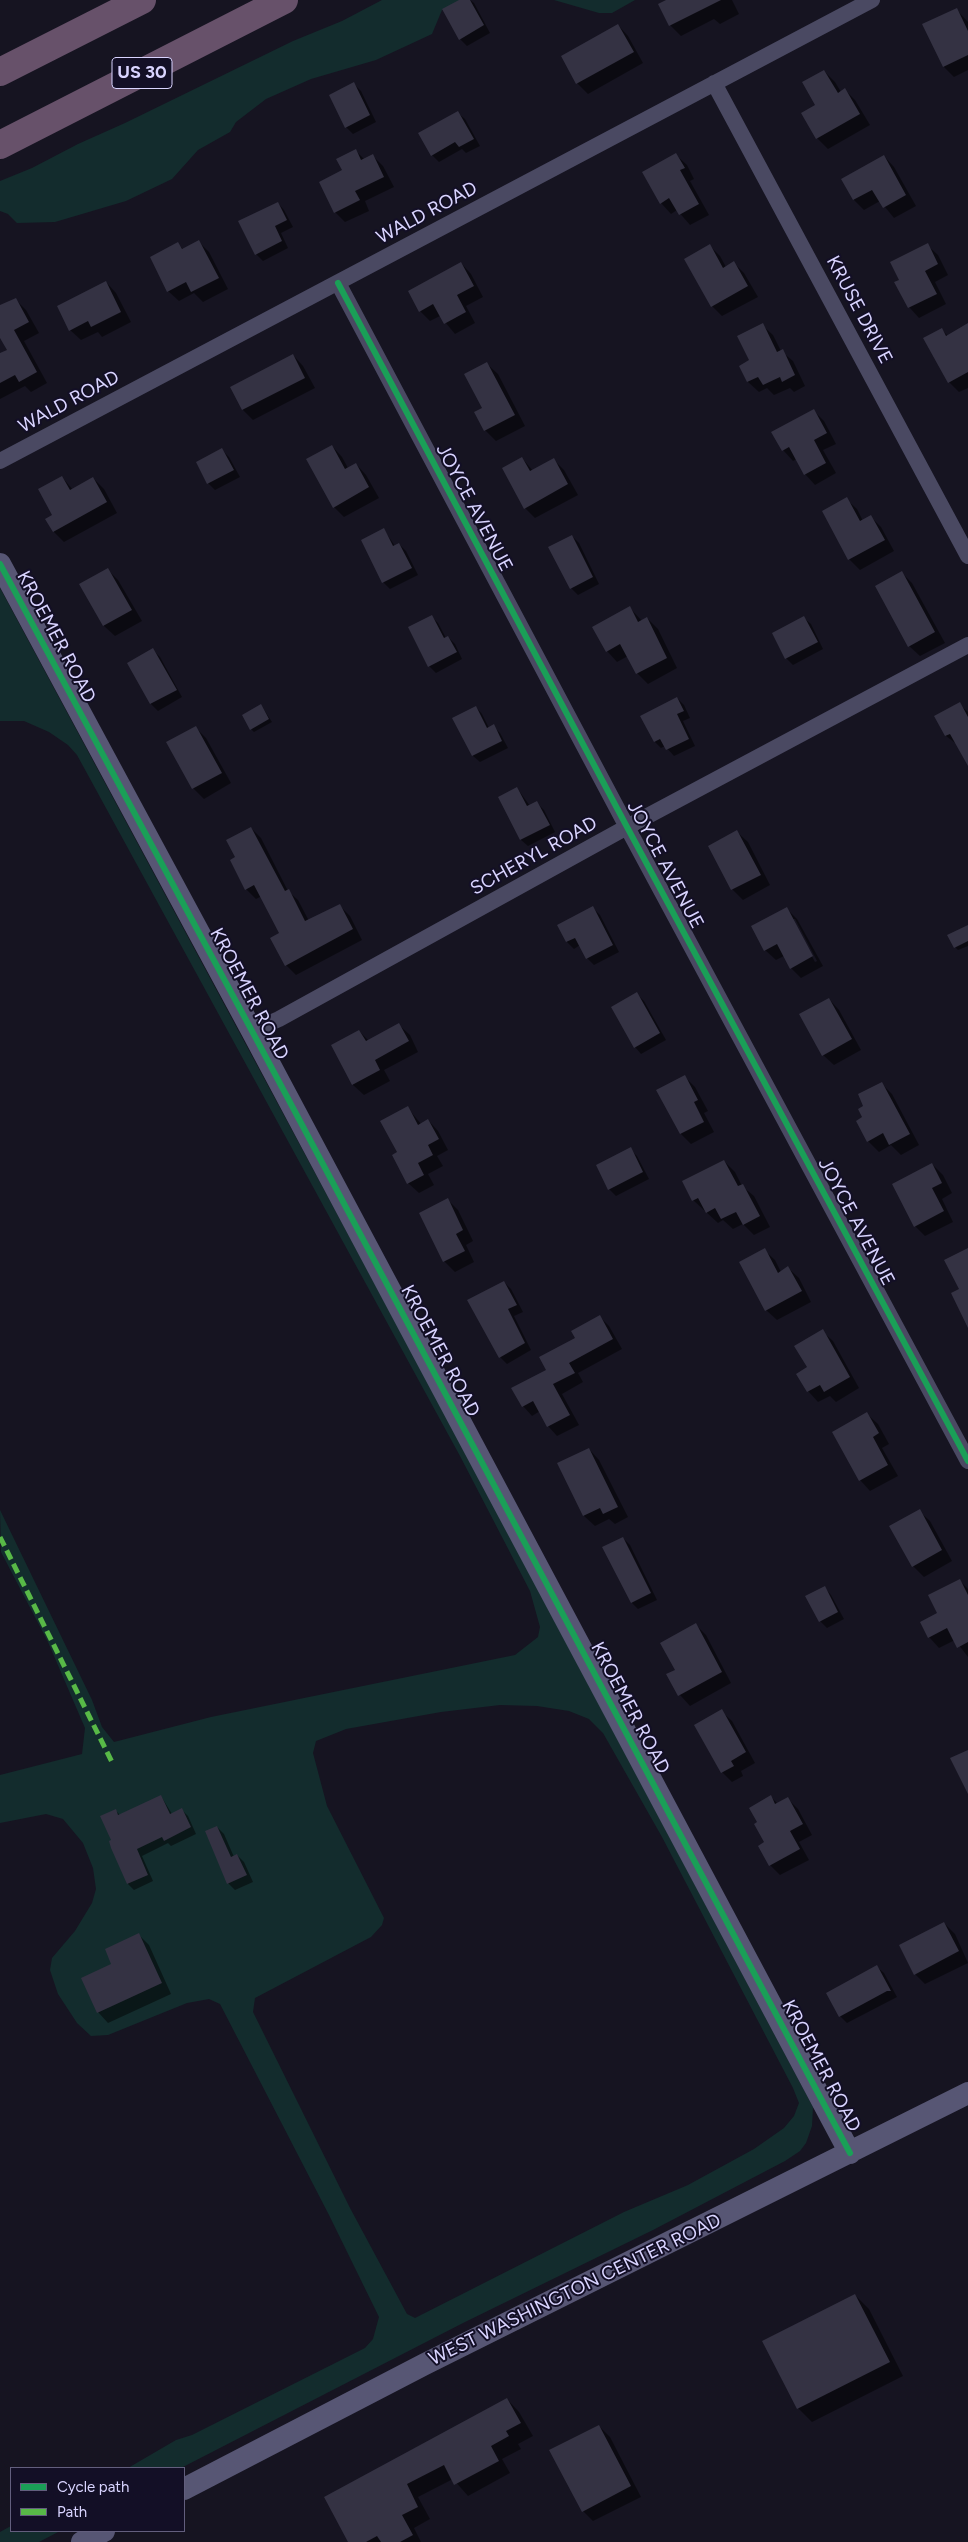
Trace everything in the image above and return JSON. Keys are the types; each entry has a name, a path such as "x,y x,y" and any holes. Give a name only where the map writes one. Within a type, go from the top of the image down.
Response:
{"highway":[{"path":"0,72 142,0"},
{"name":"US 30","path":"0,146 284,0"}],"street":[{"name":"WALD ROAD","path":"0,461 872,0"},
{"name":"KRUSE DRIVE","path":"714,83 968,556"},
{"name":"JOYCE AVENUE","path":"338,283 627,827 968,1461"},
{"name":"KROEMER ROAD","path":"0,564 252,1031 850,2153"},
{"name":"SCHERYL ROAD","path":"252,1031 279,1019 627,827 968,645"},
{"name":"WEST WASHINGTON CENTER ROAD","path":"185,2488 425,2364 968,2094"},
{"path":"82,2542 102,2532"}],"green space":[{"path":"382,0 465,0 442,10 432,34 376,60 311,79 266,99 236,122 230,132 198,150 172,179 126,201 55,222 17,223 8,214 0,211 0,181 32,168 78,144 293,41 342,21"},
{"path":"554,0 635,0 612,13 599,13"},
{"path":"0,588 426,1379 813,2107 812,2126 806,2143 800,2151 785,2161 653,2230 463,2323 183,2467 130,2467 176,2440 192,2435 365,2348 373,2339 379,2317 329,2215 220,2004 209,1999 187,2003 108,2035 91,2036 77,2023 58,1994 50,1970 52,1958 75,1931 92,1903 96,1889 93,1868 83,1843 63,1819 46,1814 0,1823 0,1775 82,1754 85,1728 48,1642 1,1552 0,1510 92,1700 102,1727 114,1742 211,1717 515,1655 538,1637 540,1627 530,1591 460,1456 77,755 68,745 49,732 24,721 0,721","holes":["500,1705 537,1706 569,1711 589,1719 603,1733 662,1837 793,2088 799,2103 794,2116 784,2128 754,2149 688,2185 624,2212 415,2318 407,2314 350,2208 253,2012 255,1998 371,1937 382,1925 384,1918 327,1806 313,1753 316,1741 346,1729 441,1712"]},
{"path":"10,2527 10,2532 58,2532 39,2542 0,2542 0,2532"}],"building":[{"path":"459,0 470,0 484,25 459,40 442,9"},
{"path":"666,0 721,0 669,26 658,4"},
{"path":"957,8 968,31 968,55 943,67 922,24"},
{"path":"618,24 634,52 576,84 561,56"},
{"path":"824,70 838,93 845,88 860,114 816,139 801,113 815,105 802,82"},
{"path":"354,82 370,115 345,128 329,95"},
{"path":"458,111 474,139 459,147 455,142 431,156 418,133"},
{"path":"356,149 361,160 373,154 384,177 355,191 360,200 334,213 319,182 342,170 336,159"},
{"path":"676,153 685,168 680,170 699,204 679,215 669,198 660,204 642,172"},
{"path":"884,155 906,195 883,208 872,190 853,200 841,179"},
{"path":"278,202 287,220 275,226 282,241 255,255 238,221"},
{"path":"199,240 219,278 191,292 186,282 167,292 150,257 178,242 182,249"},
{"path":"928,243 938,264 925,271 937,294 908,308 894,282 899,280 890,262"},
{"path":"710,244 723,268 734,261 748,286 711,307 684,259"},
{"path":"461,262 474,286 457,295 466,312 444,324 433,304 419,312 408,291"},
{"path":"106,281 121,312 91,327 88,321 69,331 57,306"},
{"path":"16,298 29,322 14,330 37,372 19,382 15,375 0,383 0,353 7,350 0,338 0,305"},
{"path":"763,323 777,352 783,349 795,375 782,382 780,377 763,385 758,377 747,382 739,366 749,360 737,336"},
{"path":"968,323 968,372 948,383 923,338 942,328 946,336"},
{"path":"293,354 305,378 242,410 230,387"},
{"path":"487,362 515,415 484,431 474,412 482,408 464,374"},
{"path":"814,409 827,433 814,440 826,463 804,475 789,447 782,451 771,432"},
{"path":"332,445 345,469 356,463 369,487 333,508 306,459"},
{"path":"222,448 234,470 207,484 196,462"},
{"path":"522,457 530,471 554,458 568,484 524,509 502,468"},
{"path":"62,476 70,490 93,477 107,502 53,532 45,519 52,515 38,489"},
{"path":"847,497 860,521 871,515 885,540 848,560 822,511"},
{"path":"384,528 393,546 399,543 412,568 382,583 361,540"},
{"path":"572,535 593,577 570,589 548,547"},
{"path":"108,568 132,610 103,626 79,584"},
{"path":"902,571 935,632 908,647 875,586"},
{"path":"630,606 638,622 647,617 667,658 636,674 620,644 606,652 592,627"},
{"path":"432,615 444,638 448,636 457,652 428,667 408,627"},
{"path":"804,616 818,642 785,659 772,633"},
{"path":"153,648 177,690 150,704 127,663"},
{"path":"677,697 684,711 677,714 689,739 666,750 660,739 654,742 640,716"},
{"path":"960,702 968,717 968,766 950,734 945,736 934,716"},
{"path":"261,704 269,719 250,730 242,715"},
{"path":"476,706 487,728 494,724 502,741 472,756 452,718"},
{"path":"196,726 222,773 192,789 166,742"},
{"path":"517,787 527,806 537,801 550,825 520,840 498,797"},
{"path":"251,827 285,891 289,889 305,921 340,904 353,929 285,966 270,938 279,933 254,885 245,890 230,860 235,857 226,840"},
{"path":"737,830 761,875 731,890 708,846"},
{"path":"593,906 613,945 586,959 575,938 566,942 557,925"},
{"path":"787,907 813,956 790,969 777,944 764,951 751,926"},
{"path":"968,925 968,941 954,948 947,935"},
{"path":"637,992 660,1033 634,1048 611,1007"},
{"path":"829,998 852,1039 822,1056 799,1014"},
{"path":"399,1023 409,1041 375,1060 380,1070 352,1085 331,1045 359,1030 366,1041"},
{"path":"685,1075 698,1100 694,1102 704,1122 680,1134 656,1090"},
{"path":"882,1082 910,1134 889,1145 883,1133 867,1142 856,1121 862,1117 858,1109 863,1106 858,1094"},
{"path":"408,1106 418,1125 428,1119 439,1139 428,1145 433,1155 418,1163 424,1175 407,1184 392,1155 397,1152 380,1121"},
{"path":"631,1147 643,1172 608,1190 596,1165"},
{"path":"724,1160 738,1186 743,1184 760,1216 743,1225 736,1212 721,1219 715,1208 706,1213 698,1198 692,1201 682,1181"},
{"path":"932,1163 942,1183 932,1188 944,1211 914,1227 892,1184"},
{"path":"448,1198 463,1230 456,1234 465,1251 443,1262 419,1213"},
{"path":"765,1248 778,1273 788,1266 802,1291 765,1311 739,1262"},
{"path":"968,1248 968,1328 951,1293 959,1289 944,1260"},
{"path":"504,1281 517,1305 508,1309 525,1343 499,1358 467,1300"},
{"path":"600,1315 613,1339 569,1363 575,1373 553,1384 570,1415 547,1427 533,1401 522,1407 511,1388 546,1370 539,1357 575,1338 571,1331"},
{"path":"823,1329 850,1377 824,1392 820,1385 807,1392 796,1374 807,1367 794,1346"},
{"path":"867,1412 879,1433 873,1437 888,1465 859,1481 832,1432"},
{"path":"589,1448 618,1507 603,1514 600,1508 583,1516 557,1463"},
{"path":"920,1509 942,1550 912,1567 889,1526"},
{"path":"623,1537 651,1593 631,1603 602,1547"},
{"path":"960,1579 968,1595 968,1642 957,1648 947,1628 928,1638 920,1622 937,1613 928,1595"},
{"path":"825,1586 838,1612 819,1622 805,1596"},
{"path":"696,1623 722,1672 678,1696 666,1674 675,1670 660,1643"},
{"path":"722,1709 746,1752 731,1761 734,1766 721,1773 694,1725"},
{"path":"968,1750 968,1794 950,1758"},
{"path":"161,1795 170,1814 182,1808 191,1827 164,1841 162,1837 137,1849 148,1875 127,1884 111,1848 109,1841 111,1840 100,1816 116,1809 118,1815"},
{"path":"771,1795 775,1804 788,1797 803,1824 790,1831 800,1849 769,1866 758,1846 764,1842 754,1824 757,1822 749,1808"},
{"path":"217,1826 231,1857 237,1854 247,1875 227,1884 205,1831"},
{"path":"944,1922 959,1951 914,1975 899,1945"},
{"path":"139,1933 162,1983 97,2013 81,1978 111,1964 105,1949"},
{"path":"877,1965 891,1991 887,1991 839,2017 826,1993"},
{"path":"855,2294 890,2362 797,2409 762,2341"},
{"path":"507,2398 521,2423 506,2431 509,2436 491,2446 499,2461 454,2485 444,2465 407,2484 418,2507 402,2515 413,2535 400,2542 381,2542 377,2536 366,2542 348,2542 324,2497"},
{"path":"599,2425 631,2486 582,2512 549,2450"}],"marked path":[{"path":"0,1537 112,1762"}],"cycle path":[{"path":"338,283 627,827 968,1461"},
{"path":"0,564 252,1031 850,2153"}]}
